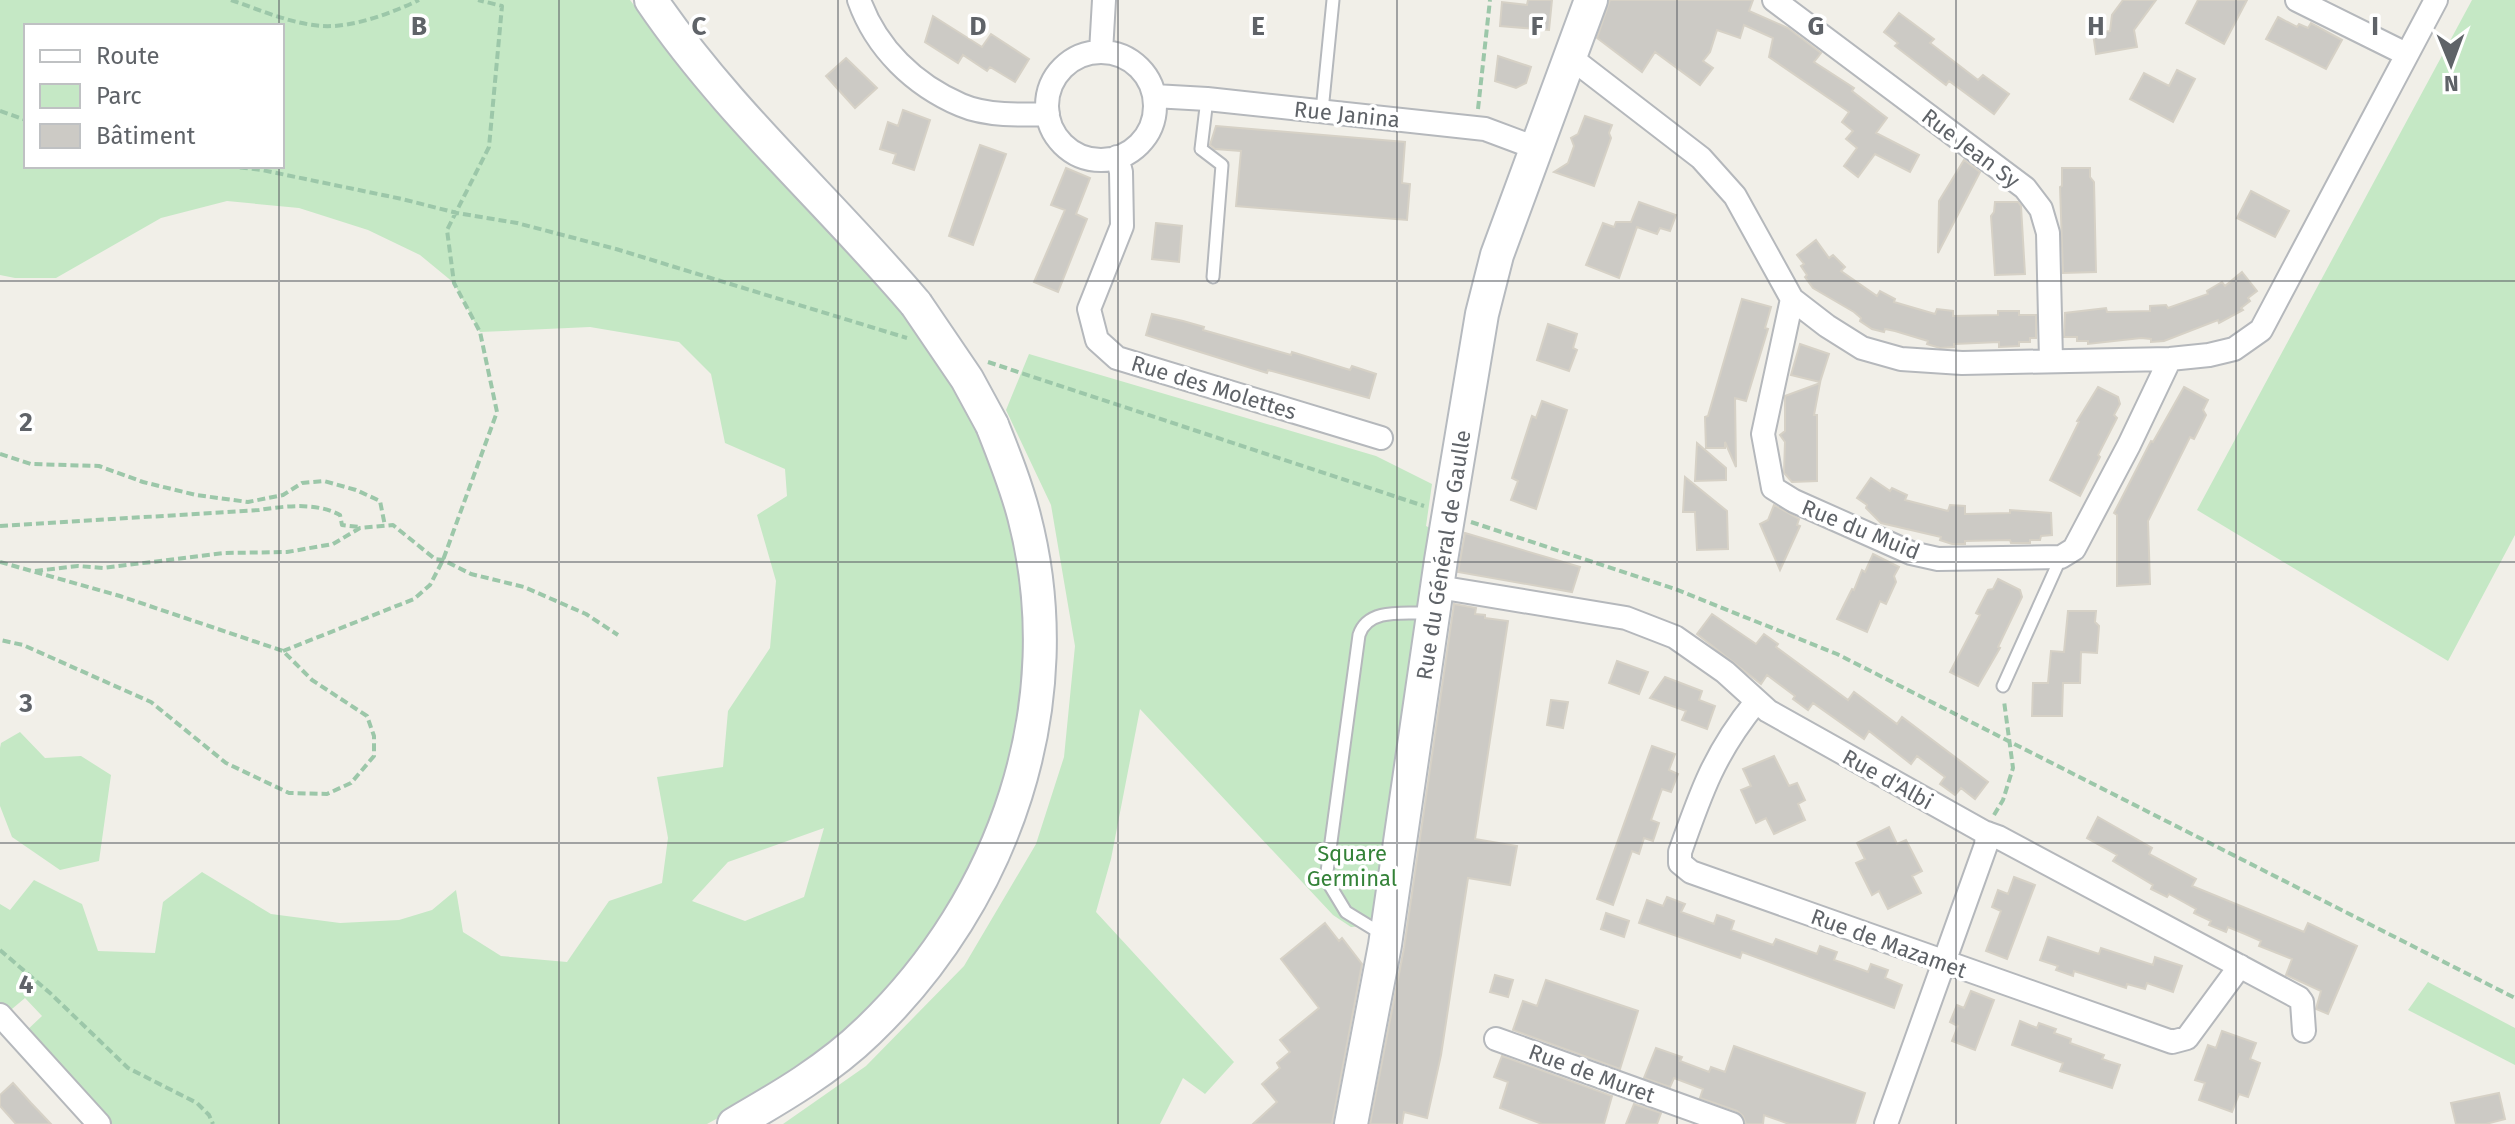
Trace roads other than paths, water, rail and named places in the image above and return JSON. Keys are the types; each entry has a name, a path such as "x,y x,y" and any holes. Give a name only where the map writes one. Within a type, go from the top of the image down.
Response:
{"main road":[{"path":"651,0 710,80 878,258 916,304 967,379 992,425 1012,473 1033,559 1041,639 1024,769 1009,819 965,911 905,994 867,1033 791,1091 734,1124"},
{"name":"Rue du Général de Gaulle","path":"1351,1124 1387,936 1448,514 1482,314 1497,255 1591,0"}],"street":[{"path":"859,0 865,18 892,57 913,78 962,106 980,111 1048,114"},
{"path":"1101,52 1104,0"},
{"name":"Rue Jean Sy","path":"1774,0 2025,188 2041,209 2048,233 2051,360"},
{"path":"2297,0 2406,54"},
{"path":"1570,57 1701,158 1735,196 1792,299 1862,348 1901,359 1962,363 2170,359 2234,349 2261,330 2436,0"},
{"path":"1101,52 1134,63 1150,84 1155,109 1147,134 1139,144 1117,157 1092,159 1068,149 1052,128 1048,114 1049,90 1063,68 1085,54 1101,52"},
{"name":"Rue Janina","path":"1154,96 1485,129 1536,148"},
{"name":"Rue des Molettes","path":"1117,157 1121,172 1122,226 1089,309 1097,340 1117,358 1381,438"},
{"name":"Rue du Muid","path":"1792,299 1763,434 1773,488 1808,508 1911,553 1938,559 2061,557"},
{"path":"2061,557 2074,549 2170,359"},
{"name":"Rue d'Albi","path":"1436,600 1626,618 1675,637 1725,672 1768,711 1985,833 1998,837 2299,998 2304,1031"},
{"name":"Rue de Mazamet","path":"1756,702 1738,724 1704,782 1680,852 1680,863 1691,872 2172,1042 2187,1038 2240,966"},
{"path":"1886,1124 1986,845 1985,833"},
{"path":"0,1015 99,1124"},
{"name":"Rue de Muret","path":"1496,1039 1732,1124"}],"lane":[{"path":"1322,111 1333,0"},
{"path":"1207,99 1201,149 1222,165 1213,277"},
{"path":"2003,686 2061,557"},
{"path":"1387,936 1346,912 1326,879 1359,635 1373,617 1436,600"}],"park label":[{"name":"Square Germinal","path":"1352,866"}]}
